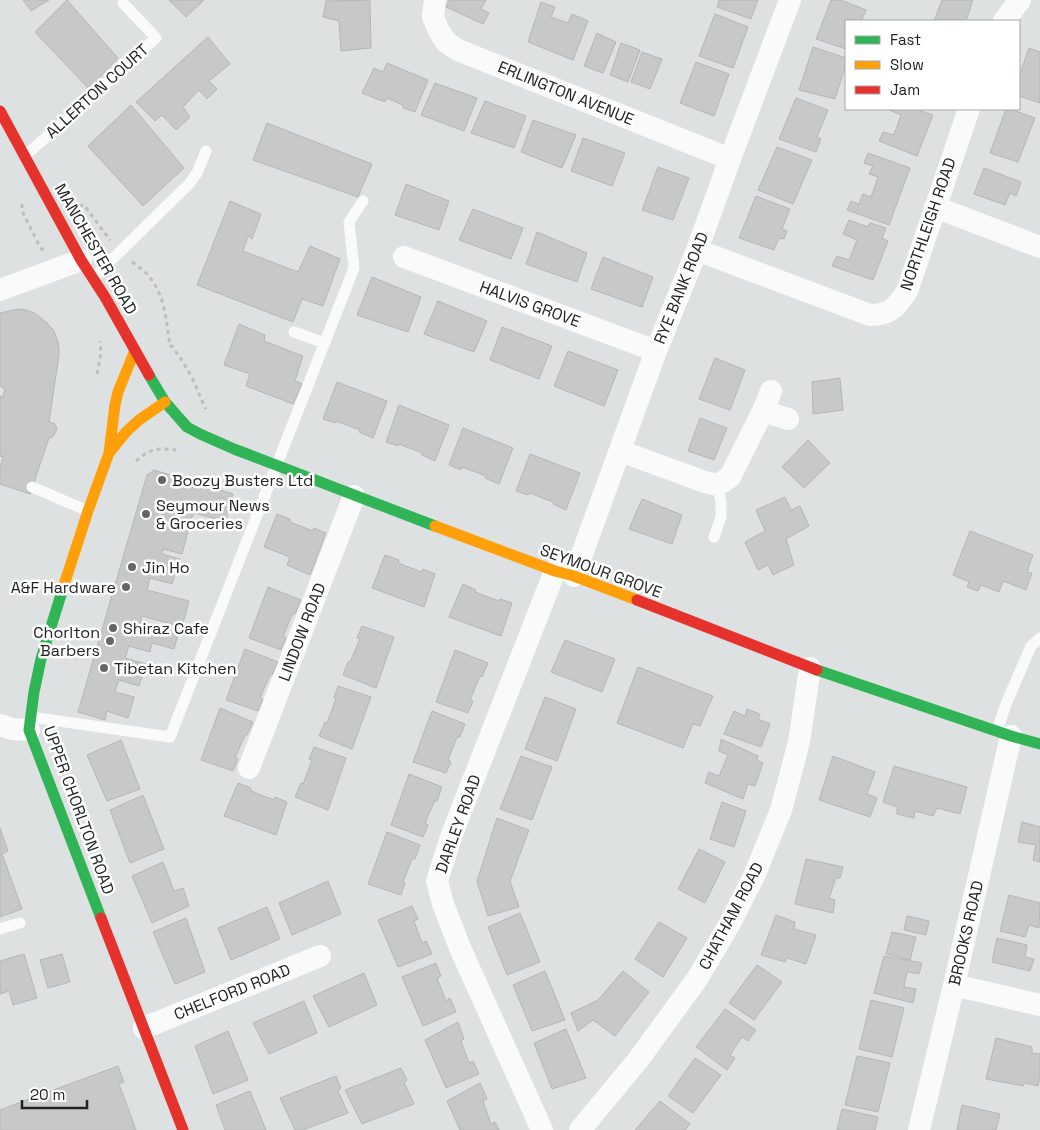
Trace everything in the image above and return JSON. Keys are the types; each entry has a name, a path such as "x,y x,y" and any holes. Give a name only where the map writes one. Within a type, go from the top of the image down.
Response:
{"main road":[{"name":"MANCHESTER ROAD","path":"0,111 81,260 105,297 164,402"},
{"path":"109,453 118,392 135,350"},
{"name":"SEYMOUR GROVE","path":"164,402 187,427 276,466 810,668 1004,734 1040,744"},
{"name":"UPPER CHORLTON ROAD","path":"164,402 126,432 109,453 88,511 42,658 34,692 30,724 183,1130"}],"street":[{"name":"ERLINGTON AVENUE","path":"435,0 433,17 439,31 446,42 458,50 730,160"},
{"name":"RYE BANK ROAD","path":"565,574 620,451 656,350 697,250 790,0"},
{"path":"1005,20 1020,0"},
{"name":"NORTHLEIGH ROAD","path":"697,250 870,315 881,315 892,310 907,291 969,110"},
{"path":"935,207 1040,247"},
{"name":"HALVIS GROVE","path":"404,257 656,350"},
{"path":"0,290 81,260"},
{"path":"620,451 718,485 730,477 767,401 788,419"},
{"name":"LINDOW ROAD","path":"250,768 354,496"},
{"name":"DARLEY ROAD","path":"542,1130 460,948 443,904 438,881 452,834 565,574"},
{"name":"CHATHAM ROAD","path":"580,1130 638,1060 697,979 729,925 754,876 781,810 799,742 810,668"},
{"path":"0,725 12,729 30,724"},
{"name":"BROOKS ROAD","path":"919,1130 954,985 1004,734"},
{"name":"CHELFORD ROAD","path":"144,1028 320,956"},
{"path":"954,985 1040,1005"}],"lane":[{"name":"ALLERTON COURT","path":"25,156 156,38 123,3"},
{"path":"93,278 189,184 197,173 206,151"},
{"path":"30,724 170,737 354,268 349,222 363,201"},
{"path":"294,332 325,343"},
{"path":"714,537 721,517 718,485"},
{"path":"32,487 88,511"},
{"path":"1004,734 1006,704 1031,646 1040,638"},
{"path":"0,929 20,923"}],"path":[{"path":"22,198 22,211 40,246 59,269"},
{"path":"125,257 146,273 159,294 165,310 170,346 172,346 181,359 207,412"},
{"path":"99,336 101,352 97,376 99,381"},
{"path":"135,461 156,449 180,451"}],"building":[{"path":"23,0 49,0 31,11"},
{"path":"67,0 118,58 89,89 35,32"},
{"path":"169,0 204,0 186,17"},
{"path":"370,0 371,48 341,51 339,21 323,17 326,1"},
{"path":"449,0 486,0 481,9 489,13 483,24 446,7"},
{"path":"719,0 758,0 751,19 717,7"},
{"path":"831,0 841,0 866,10 861,20 845,20 845,49 816,39"},
{"path":"942,0 973,0 966,20 934,20"},
{"path":"541,2 555,7 551,17 568,23 572,14 588,21 573,60 528,42"},
{"path":"715,14 748,27 733,68 699,56"},
{"path":"597,33 616,42 603,73 584,66"},
{"path":"208,37 230,64 209,81 217,89 207,99 199,90 183,107 190,117 176,130 162,115 155,121 136,102"},
{"path":"621,43 640,50 628,82 610,75"},
{"path":"813,47 845,58 845,67 835,99 799,90"},
{"path":"1029,48 1040,52 1040,103 1020,96 1020,74"},
{"path":"642,52 662,59 650,89 631,82"},
{"path":"696,62 729,74 714,116 680,103"},
{"path":"387,63 428,80 415,112 403,108 403,105 387,98 385,102 362,93 374,68 383,72"},
{"path":"435,83 477,98 464,131 421,115"},
{"path":"796,98 828,110 817,137 821,139 816,152 779,139"},
{"path":"485,101 526,116 514,148 471,133"},
{"path":"131,105 184,168 143,206 88,146"},
{"path":"889,110 918,110 933,115 917,156 879,141 883,132 894,135 901,115"},
{"path":"1006,110 1013,110 1035,118 1018,162 990,153"},
{"path":"533,120 576,135 562,168 521,152"},
{"path":"267,123 372,164 358,197 253,160"},
{"path":"583,138 625,153 612,186 571,171"},
{"path":"777,147 812,160 793,204 758,190"},
{"path":"868,153 910,168 889,225 847,210 851,201 859,204 863,194 871,197 878,177 869,174 873,166 864,163"},
{"path":"658,167 689,178 673,220 642,210"},
{"path":"984,168 1021,182 1016,196 1010,193 1005,205 974,194"},
{"path":"406,184 449,201 439,230 395,215"},
{"path":"756,196 790,209 782,229 787,231 784,239 779,238 774,250 739,238"},
{"path":"230,201 261,214 252,239 248,236 243,251 298,272 310,246 340,259 323,306 302,299 293,322 197,285"},
{"path":"473,209 523,228 511,259 459,240"},
{"path":"849,220 868,227 870,223 886,228 882,238 888,241 873,280 832,266 837,256 849,260 857,240 843,234"},
{"path":"537,232 587,253 577,282 526,264"},
{"path":"603,257 653,277 642,307 591,289"},
{"path":"372,277 421,297 408,332 357,315"},
{"path":"438,301 487,321 474,352 424,334"},
{"path":"18,309 36,314 46,322 54,331 59,348 49,422 55,424 57,429 54,435 49,438 30,494 0,484 0,467 3,457 0,456 0,396 3,397 5,389 0,386 0,313"},
{"path":"239,324 265,335 264,341 303,356 295,381 302,384 293,404 246,386 250,374 224,365"},
{"path":"502,327 552,346 539,379 490,360"},
{"path":"568,351 618,370 604,406 554,386"},
{"path":"715,358 745,370 730,410 699,399"},
{"path":"840,378 843,410 813,414 812,382"},
{"path":"337,382 387,401 373,438 359,432 360,430 336,421 335,423 323,419"},
{"path":"399,405 449,425 435,461 422,455 422,453 399,444 398,446 386,442"},
{"path":"700,418 727,428 714,460 688,451"},
{"path":"463,428 513,448 499,484 485,478 486,476 462,467 461,470 449,465"},
{"path":"808,440 830,463 804,488 782,467"},
{"path":"530,454 580,473 566,510 553,504 553,502 530,493 528,495 516,491"},
{"path":"154,470 233,494 225,522 195,513 189,521 170,516 169,521 189,527 182,554 163,549 162,554 180,559 172,584 150,578 147,590 189,601 182,627 142,616 140,625 178,635 174,649 152,643 150,652 129,646 125,658 146,664 139,686 119,680 115,692 134,697 128,718 107,711 105,720 78,712 147,475"},
{"path":"785,497 791,510 800,506 809,526 786,539 794,565 773,575 768,565 758,570 745,542 765,531 756,510"},
{"path":"642,499 682,515 672,544 629,529"},
{"path":"277,514 290,519 290,522 313,531 314,528 326,533 310,575 287,565 290,557 264,547"},
{"path":"970,531 1033,555 1027,572 1032,573 1026,590 1003,581 999,592 981,585 978,591 967,587 969,582 953,575"},
{"path":"385,555 399,560 398,563 422,572 423,569 435,574 424,607 372,588"},
{"path":"463,584 476,590 475,592 499,601 500,599 512,603 501,636 449,617"},
{"path":"268,587 301,600 283,636 286,638 281,650 249,638"},
{"path":"362,626 394,637 376,688 343,675 360,639 357,638"},
{"path":"565,640 615,659 602,692 551,672"},
{"path":"245,649 278,662 260,698 263,700 258,711 226,700"},
{"path":"455,650 488,663 482,677 480,676 470,700 473,701 468,713 436,702"},
{"path":"638,667 713,696 700,726 693,724 683,748 617,723"},
{"path":"338,686 371,697 352,749 319,736 325,722 327,723 336,699 334,698"},
{"path":"545,697 576,709 557,761 525,749"},
{"path":"220,708 253,722 235,758 238,759 233,771 201,760"},
{"path":"747,709 760,714 758,719 770,724 761,747 724,734 734,711 745,716"},
{"path":"432,711 465,724 460,737 457,737 448,760 451,762 446,773 413,762"},
{"path":"721,739 758,756 757,760 763,763 755,786 748,784 743,799 705,783 709,772 719,776 728,755 719,751"},
{"path":"121,740 140,789 107,801 87,755"},
{"path":"314,747 346,758 328,810 295,797 301,783 303,784 312,760 309,759"},
{"path":"521,756 552,767 532,820 500,809"},
{"path":"833,756 875,772 867,794 877,798 870,817 819,800"},
{"path":"894,766 967,787 960,814 937,808 933,816 915,811 914,818 897,814 897,807 883,802"},
{"path":"409,774 442,787 425,823 428,825 423,837 391,825"},
{"path":"238,783 251,788 251,791 274,800 275,797 287,802 276,835 224,816"},
{"path":"143,795 164,849 130,863 110,810"},
{"path":"722,802 746,811 734,847 710,839"},
{"path":"497,818 529,830 510,881 519,907 488,916 477,881"},
{"path":"1022,822 1040,827 1040,862 1033,860 1036,845 1018,842"},
{"path":"0,828 8,851 2,854 22,909 0,917"},
{"path":"387,832 420,845 403,882 405,883 401,895 368,884"},
{"path":"699,849 725,862 705,903 678,889"},
{"path":"806,859 843,867 840,878 836,878 829,898 835,900 833,913 795,904"},
{"path":"163,862 174,891 183,888 189,906 152,923 132,876"},
{"path":"328,881 341,914 292,935 279,903"},
{"path":"1009,895 1040,903 1039,928 1029,925 1025,937 1000,931"},
{"path":"412,906 418,919 414,921 422,943 426,941 432,954 398,967 378,920"},
{"path":"267,907 280,939 231,960 218,928"},
{"path":"520,913 540,962 507,975 488,927"},
{"path":"776,915 795,922 794,929 816,935 806,964 787,958 785,962 761,955"},
{"path":"907,916 929,921 926,935 904,930"},
{"path":"186,918 205,972 175,984 153,932"},
{"path":"659,922 687,938 663,977 635,959"},
{"path":"892,932 916,937 910,960 886,954"},
{"path":"997,938 1027,945 1025,957 1034,959 1030,971 992,962"},
{"path":"24,954 37,998 13,1005 9,991 0,994 0,961"},
{"path":"62,954 70,982 48,988 40,960"},
{"path":"884,956 922,963 919,974 907,972 904,987 916,989 913,1003 874,993"},
{"path":"436,963 441,976 437,978 446,1001 450,998 456,1012 423,1026 402,977"},
{"path":"757,965 782,982 754,1020 729,1003"},
{"path":"545,971 565,1020 532,1031 513,985"},
{"path":"623,971 649,992 615,1036 593,1020 578,1031 571,1013 598,1000"},
{"path":"364,973 377,1005 329,1027 313,996"},
{"path":"871,1000 904,1008 892,1057 859,1049"},
{"path":"304,1001 317,1033 269,1054 253,1023"},
{"path":"725,1009 756,1030 748,1041 742,1037 730,1055 735,1058 727,1070 696,1047"},
{"path":"458,1022 464,1039 461,1041 469,1063 473,1061 479,1074 446,1088 425,1040"},
{"path":"566,1029 586,1078 552,1089 534,1043"},
{"path":"228,1031 248,1080 213,1094 195,1046"},
{"path":"996,1038 1032,1047 1032,1053 1040,1054 1038,1086 1025,1083 1023,1086 986,1079"},
{"path":"857,1056 890,1063 878,1112 845,1105"},
{"path":"695,1058 721,1075 693,1113 668,1096"},
{"path":"118,1066 124,1082 119,1084 136,1130 0,1130 0,1110"},
{"path":"401,1068 407,1080 404,1082 414,1104 362,1124 345,1090"},
{"path":"336,1076 341,1088 338,1091 348,1113 303,1130 295,1130 280,1098"},
{"path":"480,1083 487,1099 483,1101 491,1124 495,1122 499,1130 460,1130 447,1101"},
{"path":"250,1091 266,1130 225,1130 216,1105"},
{"path":"660,1101 690,1124 685,1130 635,1130"},
{"path":"962,1105 1000,1114 996,1130 957,1130"},
{"path":"842,1109 878,1117 875,1130 837,1130"}],"traffic: fast":[{"path":"149,375 165,402 187,427 200,434 234,449 435,526"},
{"path":"64,585 41,659 29,730 101,918"},
{"path":"817,670 1011,736 1040,744"}],"traffic: slow":[{"path":"109,453 118,392 135,350"},
{"path":"64,585 109,453 126,432 139,420 165,402"},
{"path":"435,526 637,600"}],"traffic: jam":[{"path":"0,111 81,260 105,297 149,375"},
{"path":"637,600 817,670"},
{"path":"101,918 183,1130"}],"place":[{"name":"Boozy Busters Ltd","path":"162,480"},
{"name":"Seymour News & Groceries","path":"146,514"},
{"name":"Jin Ho","path":"132,567"},
{"name":"A&F Hardware","path":"126,587"},
{"name":"Shiraz Cafe","path":"113,628"},
{"name":"Chorlton Barbers","path":"110,641"},
{"name":"Tibetan Kitchen","path":"104,668"}]}
